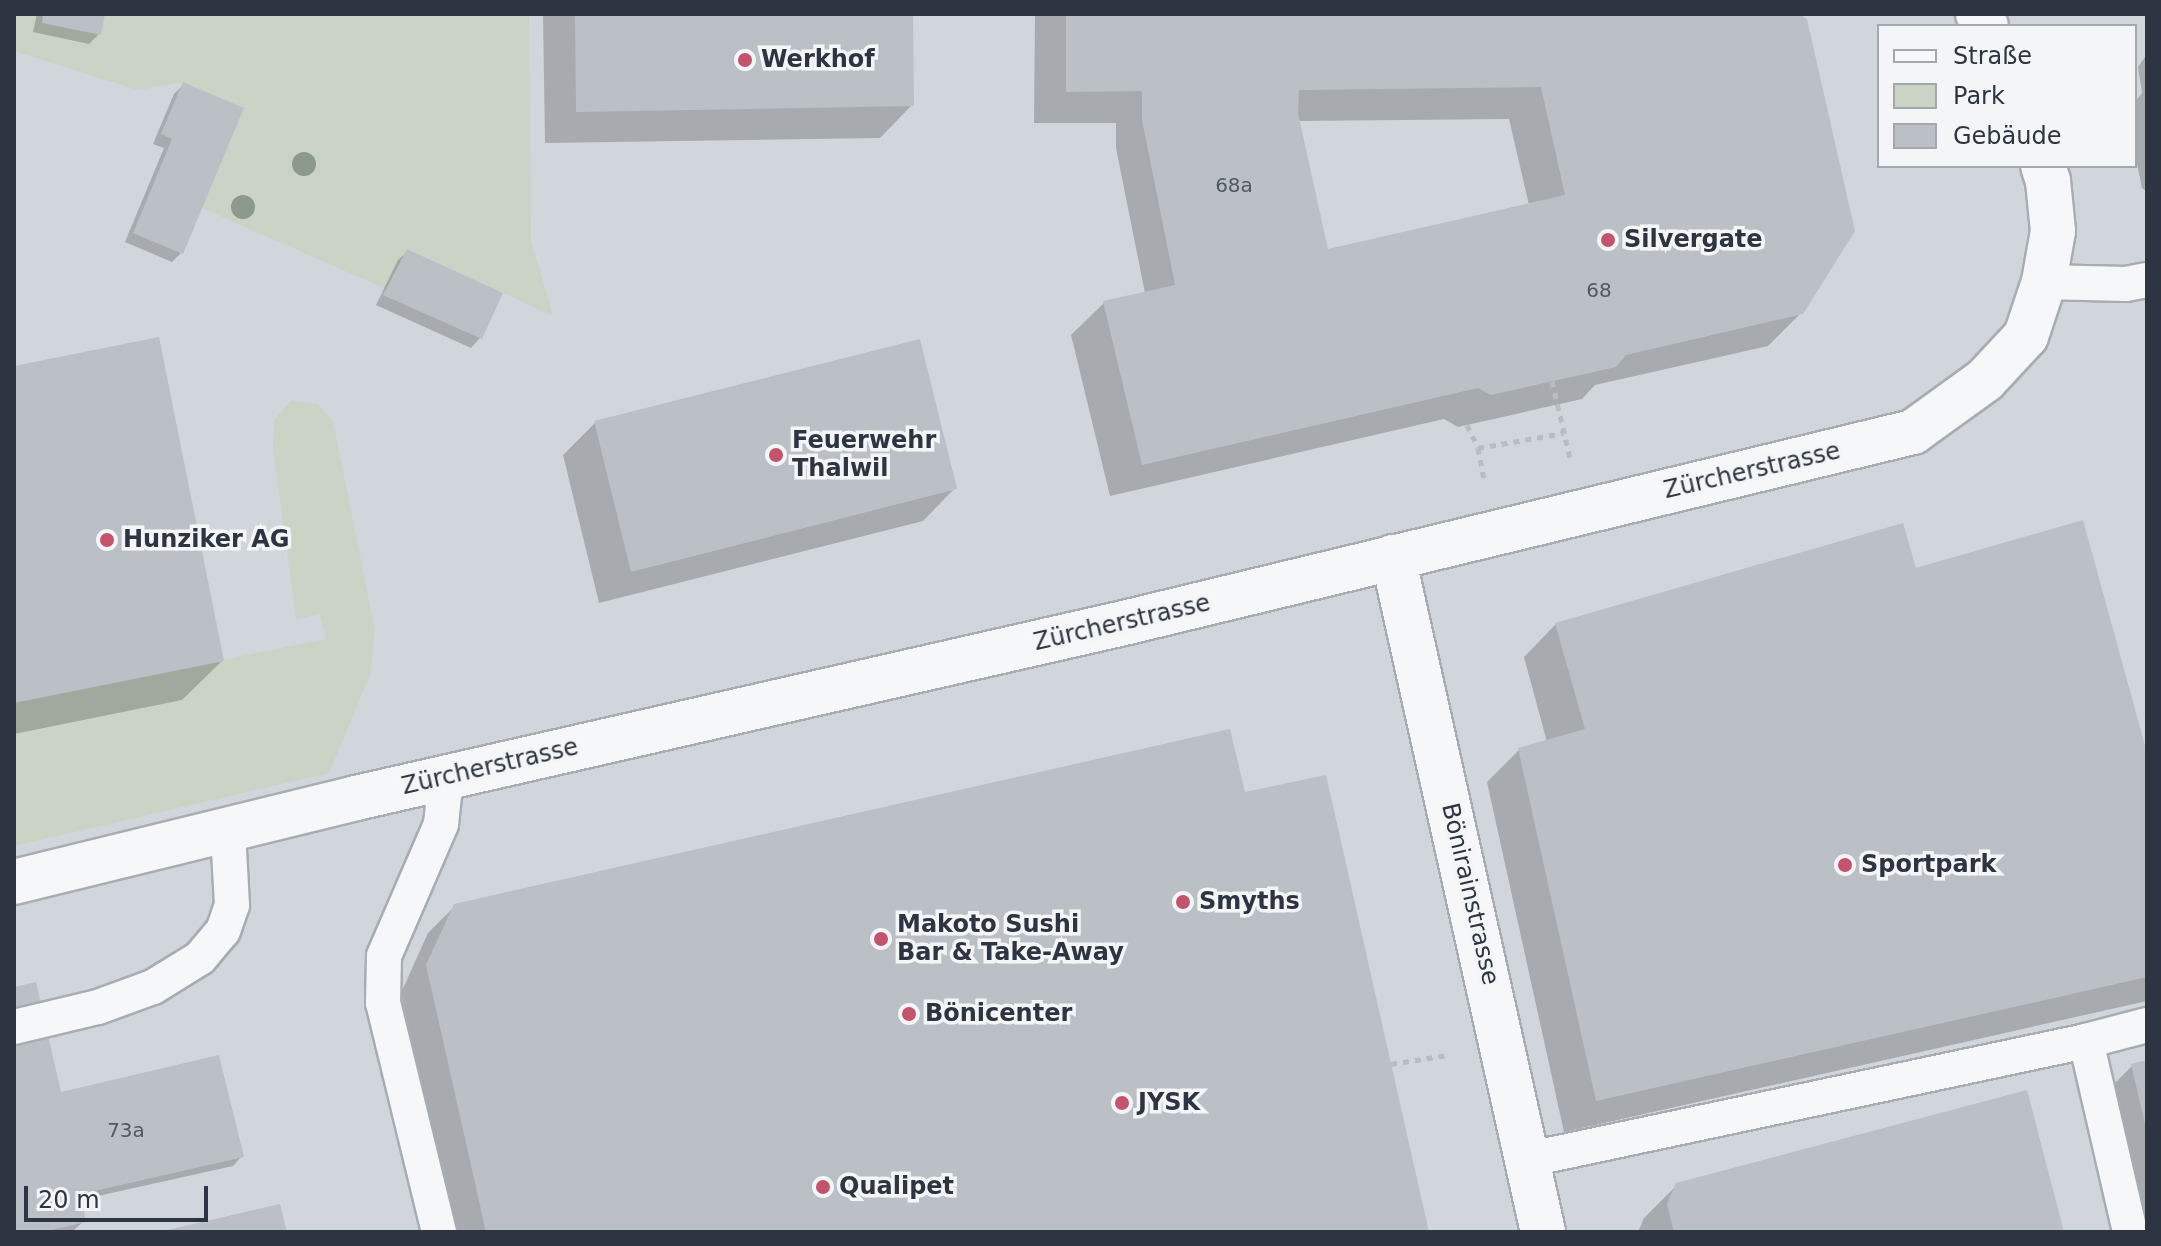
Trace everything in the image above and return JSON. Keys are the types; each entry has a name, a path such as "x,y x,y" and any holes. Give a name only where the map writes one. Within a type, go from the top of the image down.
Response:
{"street":[{"name":"Zürcherstrasse","path":"14,882 446,777 1128,622 1913,432 1985,380 2026,336 2044,282 2053,231 2044,168"},
{"name":"Bönirainstrasse","path":"1393,557 1530,1159 1543,1232"}],"lane":[{"path":"2044,282 2126,284 2147,280"},
{"path":"439,1232 383,1003 384,956 441,824 446,777"},
{"path":"14,1027 98,1007 153,987 200,958 223,931 232,905 228,831"},
{"path":"1530,1159 2086,1041 2147,1025"},
{"path":"2086,1041 2130,1232"}],"path":[{"path":"1552,381 1571,461"},
{"path":"1467,425 1478,448 1564,433"},
{"path":"1391,1064 1456,1053"}],"shaded area":[{"path":"14,14 2147,14 2147,1232 14,1232"}],"green space":[{"path":"14,14 529,14 531,241 553,316 408,249 386,289 202,208 244,108 183,82 138,90 14,51"},
{"path":"291,401 317,404 333,421 375,630 370,675 329,773 14,846 14,702 326,639 320,614 296,619 273,448 274,420"}],"building":[{"path":"43,14 105,14 101,35 42,23"},
{"name":"Werkhof","path":"575,14 913,14 914,106 576,112"},
{"name":"Silvergate","path":"1066,14 1798,14 1807,19 1855,231 1803,314 1626,355 1616,367 1491,395 1478,388 1142,465 1103,301 1175,285 1142,120 1142,91 1066,92","holes":["1541,87 1565,195 1328,249 1298,113 1299,90"]},
{"path":"183,82 244,108 183,254 133,233 172,139 161,134"},
{"path":"407,249 503,293 482,339 383,295"},
{"name":"Hunziker AG","path":"159,337 224,661 14,703 14,366"},
{"name":"Feuerwehr Thalwil","path":"920,339 957,489 631,572 594,421"},
{"name":"Sportpark","path":"2083,520 2147,753 2147,977 1596,1101 1518,748 1585,729 1555,623 1903,523 1916,568"},
{"name":"Bönicenter","path":"1230,729 1245,792 1326,775 1429,1232 486,1232 426,965 454,904"},
{"path":"36,982 61,1092 219,1055 244,1157 81,1194 86,1222 43,1232 14,1232 14,987"},
{"path":"2147,1060 2147,1128 2146,1128 2131,1064"},
{"path":"2027,1090 2064,1232 1674,1232 1667,1204 1676,1183"},
{"path":"280,1204 287,1232 163,1232 163,1231"}],"place":[{"name":"Werkhof","path":"745,60"},
{"name":"Silvergate","path":"1608,240"},
{"name":"Feuerwehr Thalwil","path":"776,455"},
{"name":"Hunziker AG","path":"107,540"},
{"name":"Sportpark","path":"1845,865"},
{"name":"Smyths","path":"1183,902"},
{"name":"Makoto Sushi Bar & Take-Away","path":"881,939"},
{"name":"Bönicenter","path":"909,1014"},
{"name":"JYSK","path":"1122,1103"},
{"name":"Qualipet","path":"823,1187"}]}
